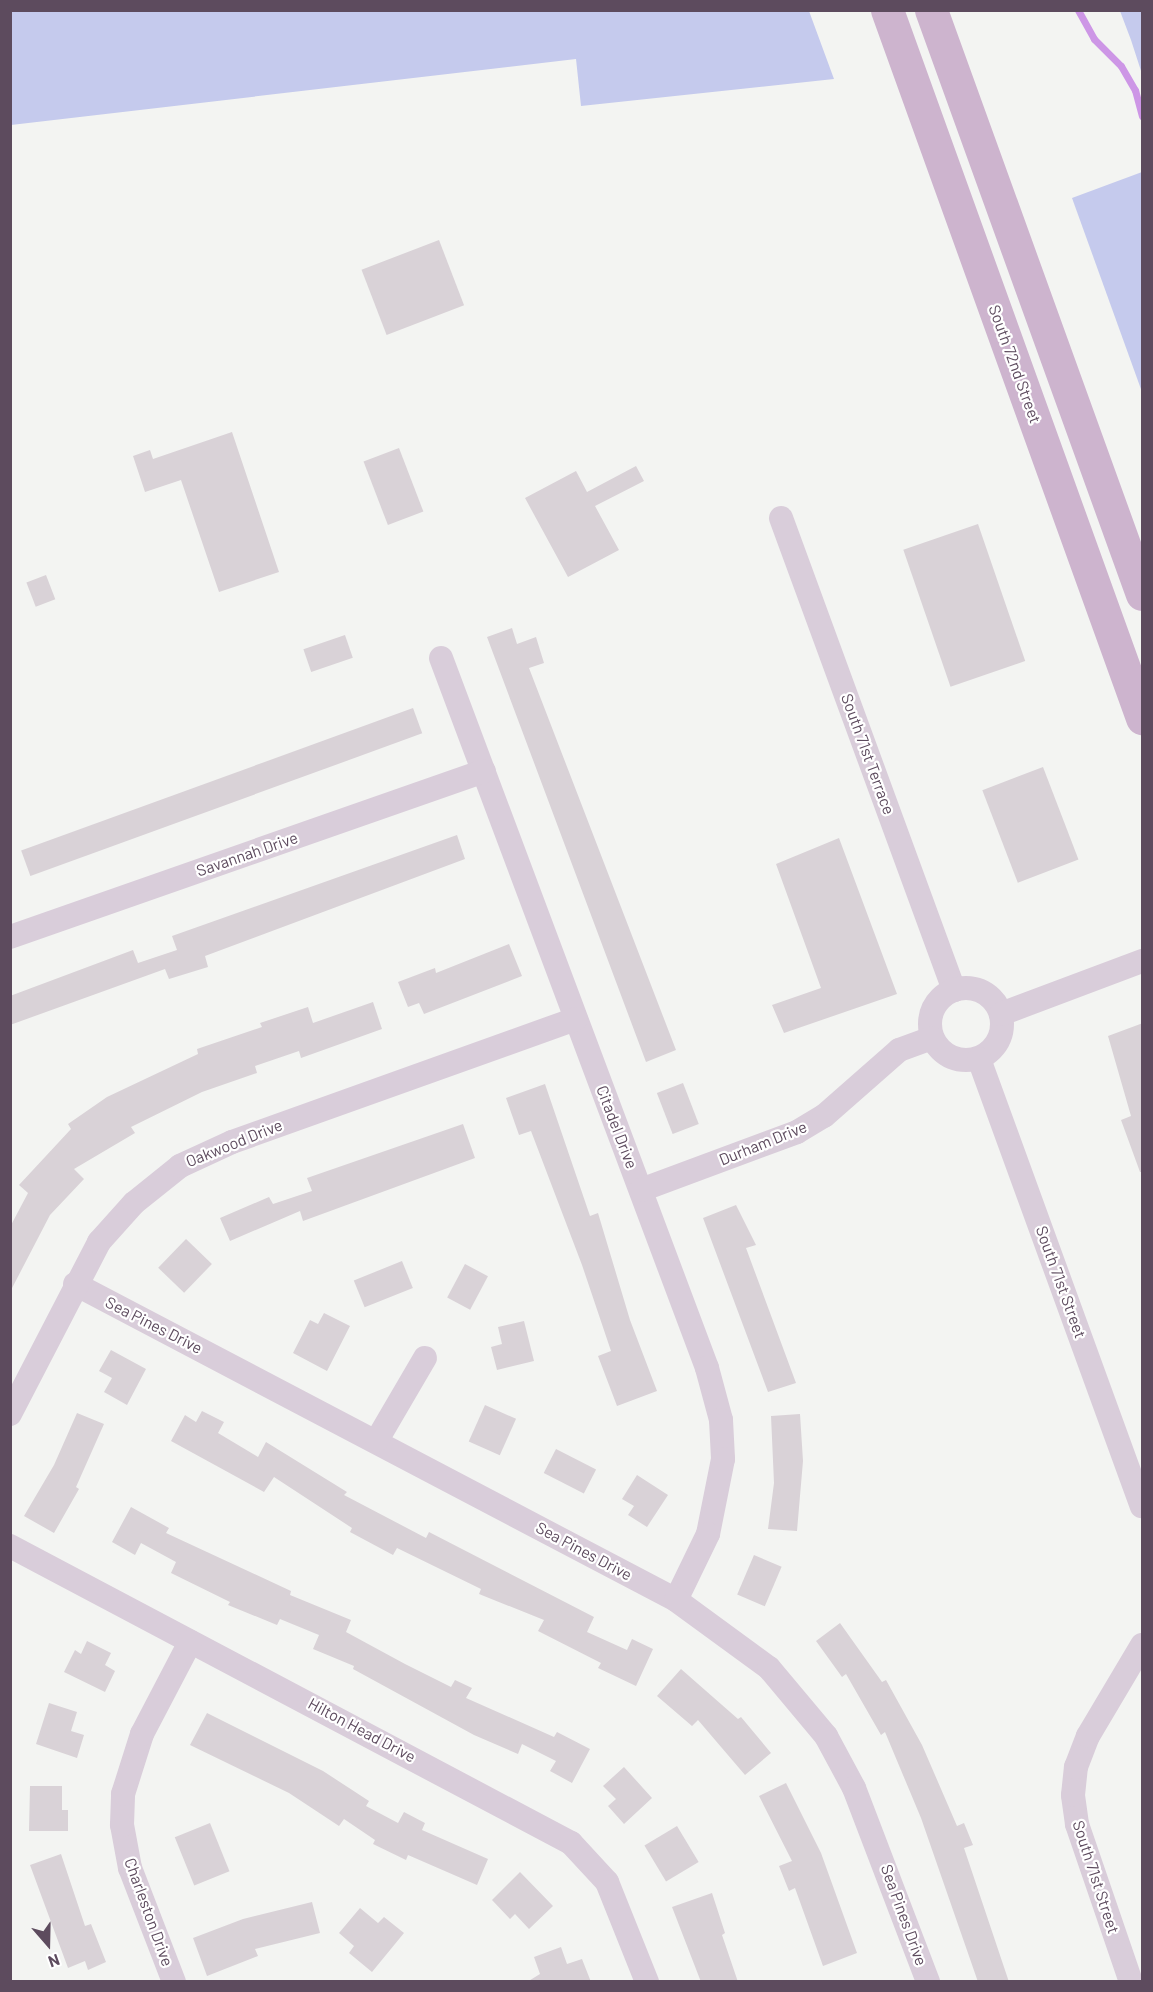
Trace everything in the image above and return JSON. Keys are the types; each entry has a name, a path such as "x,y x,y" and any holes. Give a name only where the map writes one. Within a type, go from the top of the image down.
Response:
{"main road":[{"name":"South 72nd Street","path":"887,10 1143,718"},
{"path":"931,10 1143,594"}],"street":[{"name":"South 71st Terrace","path":"781,518 954,990"},
{"name":"Citadel Drive","path":"441,658 707,1368 721,1419 723,1459 708,1534 676,1600"},
{"name":"Savannah Drive","path":"10,937 484,771"},
{"path":"1001,1014 1143,961"},
{"path":"954,990 980,990 994,1000 1001,1014 1001,1036 992,1050 979,1059 962,1060 949,1056 932,1038 929,1024 933,1009 954,990"},
{"name":"Oakwood Drive","path":"10,1414 75,1284 99,1242 134,1203 180,1166 232,1142 576,1019"},
{"name":"Durham Drive","path":"641,1190 797,1132 824,1116 899,1050 932,1038"},
{"name":"South 71st Street","path":"979,1059 1143,1506"},
{"name":"Sea Pines Drive","path":"75,1284 377,1440 676,1600 769,1668 826,1736 854,1788 928,1982"},
{"path":"377,1440 425,1358"},
{"name":"Hilton Head Drive","path":"10,1546 190,1642 316,1705 571,1843 607,1882 647,1982"},
{"name":"Charleston Drive","path":"174,1982 130,1868 122,1825 123,1794 142,1734 190,1642"},
{"name":"South 71st Street","path":"1125,1980 1077,1824 1073,1795 1076,1767 1088,1736 1143,1645"}],"shaded area":[{"path":"10,11 809,11 834,79 581,106 576,59 11,125"},
{"path":"1120,11 1142,11 1142,74 1131,40"},
{"path":"1142,172 1142,392 1072,198"}],"building":[{"path":"439,240 464,305 387,335 362,270"},
{"path":"232,432 279,572 219,592 181,480 145,492 133,456 150,450 153,459"},
{"path":"399,448 423,511 388,525 364,462"},
{"path":"636,466 644,481 595,506 619,550 568,577 525,498 576,471 587,492"},
{"path":"978,524 1025,661 951,687 903,550"},
{"path":"46,575 55,599 36,607 26,583"},
{"path":"512,628 517,644 536,637 544,663 529,668 676,1050 646,1062 487,637"},
{"path":"345,635 353,658 311,672 303,649"},
{"path":"413,708 422,733 30,876 21,851"},
{"path":"1043,767 1078,859 1018,883 982,790"},
{"path":"457,835 465,859 205,956 208,967 169,979 165,969 10,1025 10,996 133,950 138,963 177,950 172,936"},
{"path":"839,838 897,994 784,1033 772,1005 821,988 776,864"},
{"path":"509,944 522,976 424,1014 419,1003 408,1007 398,982 435,968 436,973"},
{"path":"373,1002 382,1029 301,1058 299,1051 255,1066 257,1073 202,1092 131,1127 135,1133 74,1169 84,1179 50,1215 10,1292 10,1227 28,1193 19,1185 71,1129 68,1124 107,1097 198,1054 197,1049 262,1027 260,1023 308,1007 313,1023"},
{"path":"1143,1023 1143,1172 1140,1172 1121,1120 1131,1116 1108,1036"},
{"path":"683,1083 699,1124 673,1134 657,1093"},
{"path":"545,1084 590,1216 598,1213 630,1320 657,1391 617,1406 598,1356 611,1351 582,1265 531,1131 519,1135 506,1098"},
{"path":"463,1124 475,1158 303,1221 300,1211 230,1241 220,1218 269,1197 273,1204 312,1191 307,1178"},
{"path":"736,1205 756,1245 746,1248 796,1383 768,1392 703,1218"},
{"path":"186,1239 212,1264 184,1293 158,1268"},
{"path":"402,1261 413,1288 365,1307 354,1280"},
{"path":"465,1264 488,1276 470,1310 447,1298"},
{"path":"324,1313 350,1326 327,1371 293,1353 310,1320 318,1324"},
{"path":"524,1321 534,1361 497,1370 491,1347 502,1344 498,1327"},
{"path":"111,1350 146,1369 127,1405 104,1392 112,1378 99,1371"},
{"path":"485,1405 516,1419 500,1455 469,1442"},
{"path":"202,1411 224,1422 218,1433 258,1457 266,1442 347,1492 344,1495 426,1538 429,1532 594,1617 587,1632 627,1650 632,1639 653,1649 636,1686 598,1668 601,1663 538,1631 544,1620 479,1594 481,1589 397,1548 393,1555 350,1532 352,1528 274,1477 264,1492 171,1441 185,1415 196,1422"},
{"path":"77,1413 104,1424 76,1487 79,1489 54,1533 24,1516 54,1465"},
{"path":"800,1414 803,1461 797,1531 768,1529 774,1483 771,1416"},
{"path":"556,1449 596,1469 584,1493 544,1473"},
{"path":"637,1475 668,1495 647,1527 628,1515 634,1506 622,1499"},
{"path":"131,1507 169,1528 166,1533 291,1591 290,1595 351,1620 346,1632 405,1664 451,1687 455,1680 472,1688 466,1698 554,1737 557,1732 590,1749 572,1783 550,1771 556,1761 522,1744 518,1754 474,1735 353,1669 354,1666 313,1649 319,1635 280,1619 277,1625 228,1605 230,1602 171,1573 176,1562 141,1543 135,1555 112,1542"},
{"path":"754,1555 782,1567 765,1606 737,1595"},
{"path":"840,1623 882,1682 886,1680 922,1745 957,1826 964,1823 973,1845 964,1848 1009,1982 978,1982 921,1818 885,1732 881,1735 846,1674 842,1677 816,1641"},
{"path":"87,1641 111,1653 105,1665 115,1671 105,1692 64,1672 75,1650 81,1654"},
{"path":"681,1669 738,1719 741,1717 771,1753 745,1775 698,1720 692,1726 657,1696"},
{"path":"49,1703 77,1712 71,1731 84,1735 77,1758 36,1744"},
{"path":"207,1713 323,1771 369,1801 366,1806 398,1823 404,1812 425,1823 422,1830 488,1859 477,1885 408,1855 406,1860 373,1844 375,1840 344,1819 339,1826 289,1793 190,1745"},
{"path":"624,1767 652,1798 624,1824 608,1806 616,1799 603,1786"},
{"path":"786,1783 821,1853 857,1953 823,1966 795,1888 789,1891 779,1866 792,1861 759,1796"},
{"path":"30,1786 62,1786 62,1810 68,1810 68,1831 29,1831"},
{"path":"210,1823 229,1871 194,1885 175,1837"},
{"path":"677,1826 699,1862 666,1882 644,1846"},
{"path":"61,1854 85,1926 91,1924 106,1962 88,1970 85,1961 68,1968 30,1865"},
{"path":"520,1872 553,1906 529,1929 515,1914 510,1919 492,1900"},
{"path":"712,1893 725,1933 722,1935 738,1982 701,1982 672,1907"},
{"path":"312,1902 320,1933 255,1949 258,1956 207,1976 193,1938 243,1919"},
{"path":"360,1908 378,1923 384,1917 404,1933 372,1972 349,1953 354,1946 339,1933"},
{"path":"561,1947 567,1964 582,1959 591,1982 527,1982 540,1974 534,1957"}],"waterway":[{"path":"1078,10 1094,39 1121,66 1135,90 1142,116"}]}
